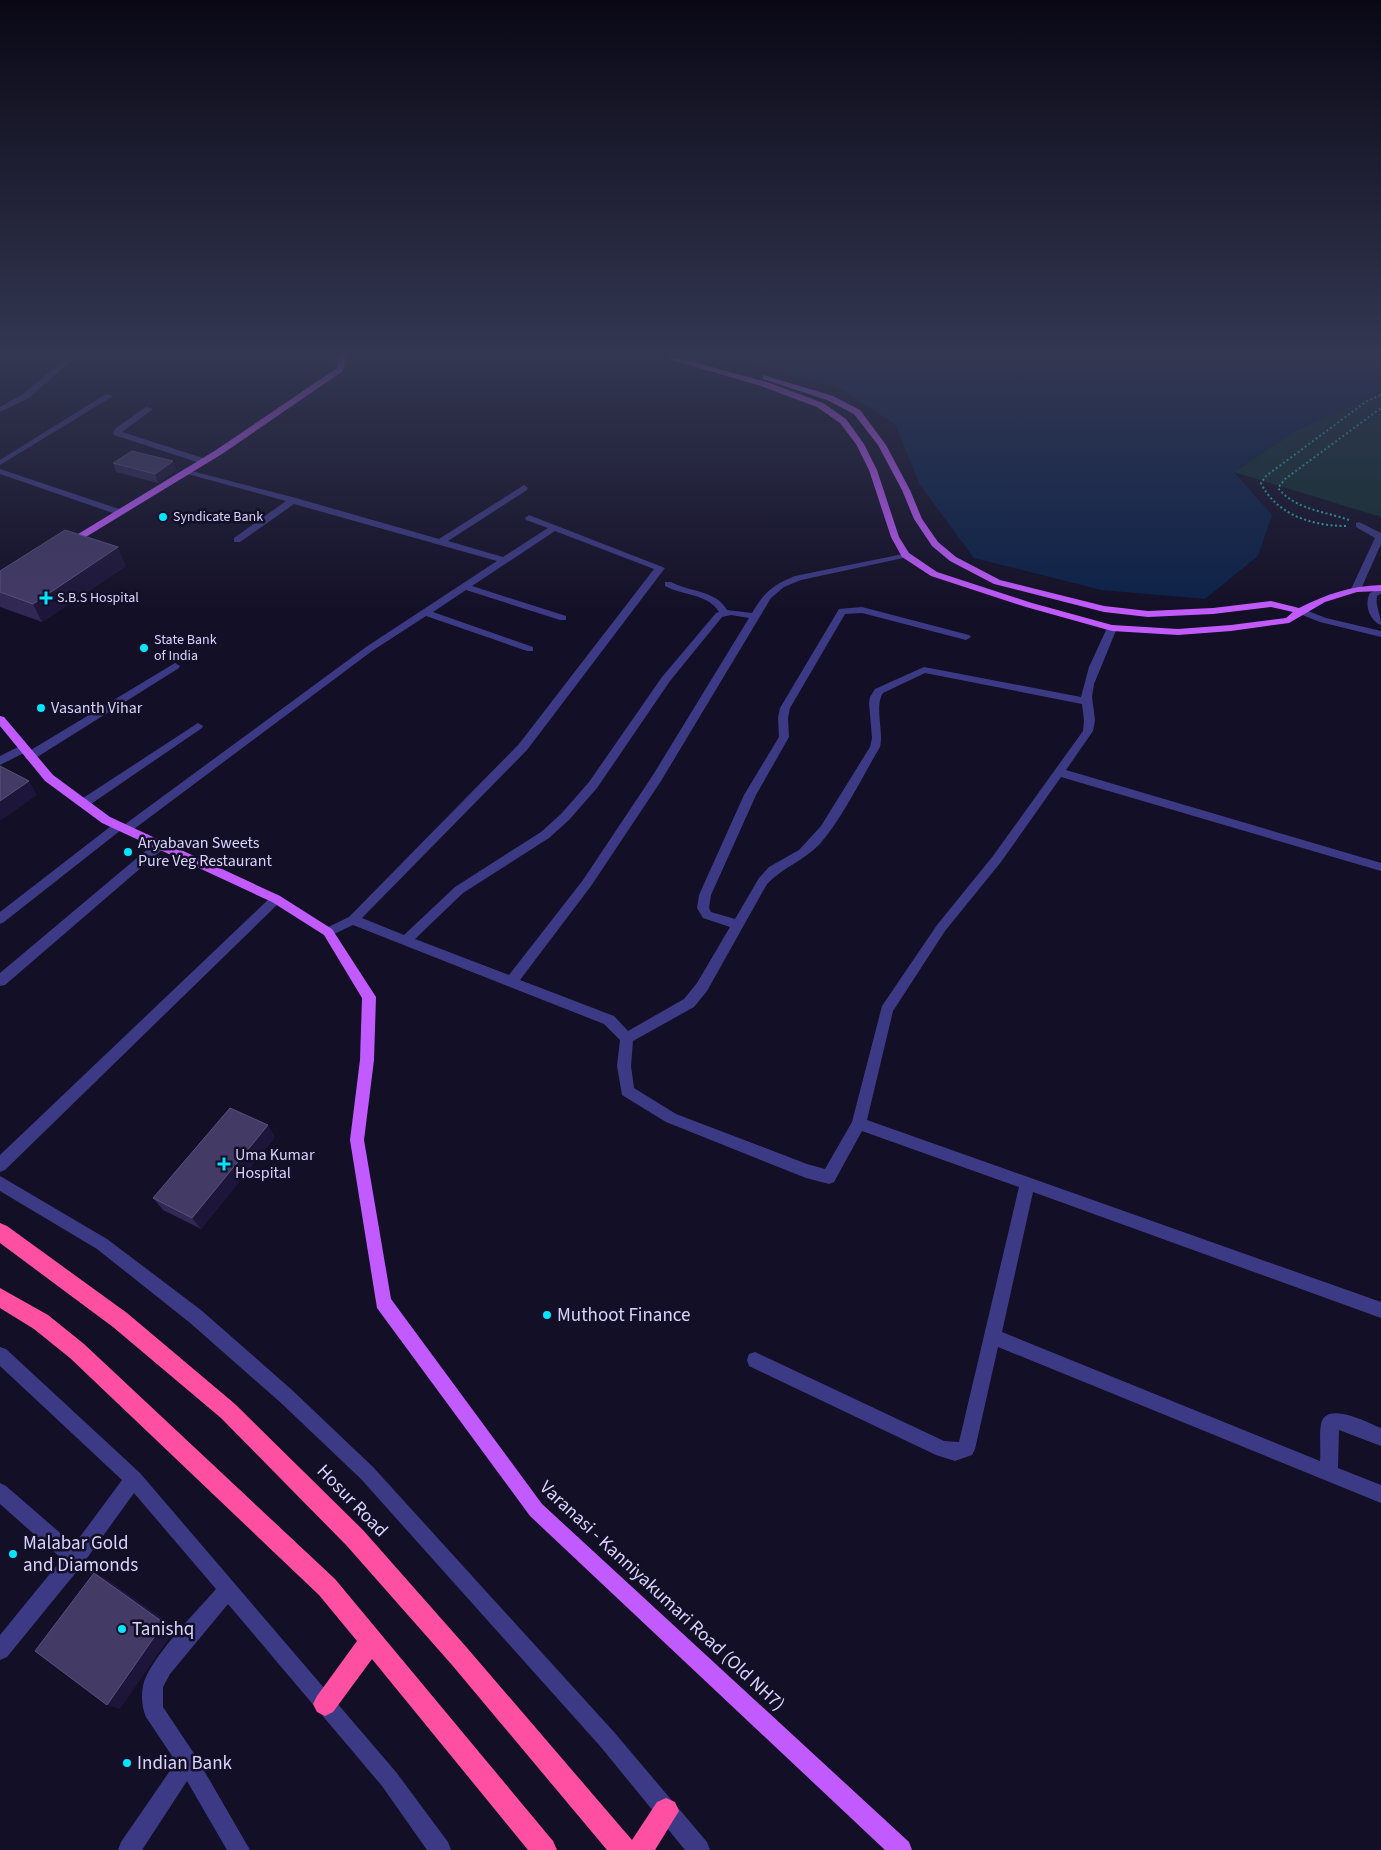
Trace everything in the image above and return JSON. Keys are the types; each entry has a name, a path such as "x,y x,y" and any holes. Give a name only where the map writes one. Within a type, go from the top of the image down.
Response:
{"highway":[{"name":"Hosur Road","path":"0,1232 120,1320 235,1418 355,1538 466,1664 624,1850"},
{"path":"0,1297 41,1322 77,1351 327,1587 544,1850"},
{"path":"324,1704 371,1641"},
{"path":"640,1850 666,1810"}],"main road":[{"path":"62,548 235,439"},
{"path":"857,439 872,470 895,537 905,555 934,574 1038,608 1112,628 1178,632 1231,628 1289,620 1300,610 1322,600 1356,590 1381,589"},
{"path":"878,439 906,490 918,519 935,544 952,559 997,582 1104,609 1148,614 1204,612 1270,604 1300,610"},
{"name":"Varanasi - Kanniyakumari Road (Old NH7)","path":"0,719 49,778 106,820 276,899 328,932 369,997 367,1060 357,1140 383,1302 536,1510 901,1850"}],"street":[{"path":"0,463 38,439"},
{"path":"136,439 203,461"},
{"path":"0,471 119,512"},
{"path":"187,471 504,560"},
{"path":"441,542 524,488"},
{"path":"238,540 293,500"},
{"path":"328,932 353,920 523,747 660,568 529,518"},
{"path":"1356,590 1380,537 1359,525"},
{"path":"0,919 122,827 370,649 554,528"},
{"path":"512,981 587,883 657,778 767,596 781,585 798,578 905,555"},
{"path":"668,584 711,600 722,607 724,613"},
{"path":"464,586 563,618"},
{"path":"1381,589 1373,595 1370,603 1373,612 1381,622"},
{"path":"738,925 707,915 703,908 705,895 750,795 784,737 783,718 785,708 842,611 862,610 966,637"},
{"path":"1300,610 1323,620 1381,634"},
{"path":"425,612 530,649"},
{"path":"406,940 459,890 529,846 566,816 593,785 666,679 718,615 724,613 754,616"},
{"path":"627,1038 624,1066 627,1091 671,1118 806,1172 829,1176 859,1123 887,1010 941,928 997,859 1088,731 1090,719 1087,695 1112,628"},
{"path":"0,761 27,752 175,666"},
{"path":"627,1038 689,1003 702,987 763,881 773,870 802,853 825,829 875,747 877,738 874,704 879,691 924,670 1087,695"},
{"path":"84,804 198,726"},
{"path":"1059,772 1381,867"},
{"path":"0,981 160,845"},
{"path":"0,1165 276,899"},
{"path":"353,920 609,1020 627,1038"},
{"path":"859,1123 1381,1310"},
{"path":"0,1183 102,1244 195,1316 286,1396 367,1473 607,1739 699,1850"},
{"path":"755,1360 942,1449 955,1452 966,1449 1028,1183"},
{"path":"992,1336 1381,1494"},
{"path":"0,1355 134,1478 388,1779 440,1850"},
{"path":"1330,1473 1330,1424 1334,1421 1381,1437"},
{"path":"0,1650 75,1558 134,1478"},
{"path":"0,1492 75,1558"},
{"path":"228,1589 163,1667 153,1686 153,1710 188,1762 239,1850"},
{"path":"129,1850 188,1762"}],"path":[{"path":"1315,439 1266,476 1261,483 1263,491 1272,503 1282,510 1317,523 1341,526 1359,525"},
{"path":"1339,439 1285,479 1278,488 1283,496 1298,505 1345,518 1359,525"}],"green space":[{"path":"1283,439 1381,439 1381,517 1234,472"}],"water":[{"path":"901,439 1283,439 1234,472 1272,515 1258,556 1205,599 1101,590 974,558 920,485"}],"building":[{"path":"132,451 173,461 155,474 113,463"},
{"path":"65,530 118,547 33,604 0,592 0,571"},
{"path":"0,766 29,781 0,801"},
{"path":"230,1108 268,1125 192,1218 153,1198"},
{"path":"94,1573 164,1623 107,1705 35,1651"}],"place":[{"name":"Syndicate Bank","path":"163,517"},
{"name":"S.B.S Hospital","path":"46,598"},
{"name":"State Bank of India","path":"144,648"},
{"name":"Vasanth Vihar","path":"41,708"},
{"name":"Aryabavan Sweets Pure Veg Restaurant","path":"128,852"},
{"name":"Uma Kumar Hospital","path":"224,1164"},
{"name":"Muthoot Finance","path":"547,1315"},
{"name":"Malabar Gold and Diamonds","path":"13,1554"},
{"name":"Tanishq","path":"122,1629"},
{"name":"Indian Bank","path":"127,1763"}]}
